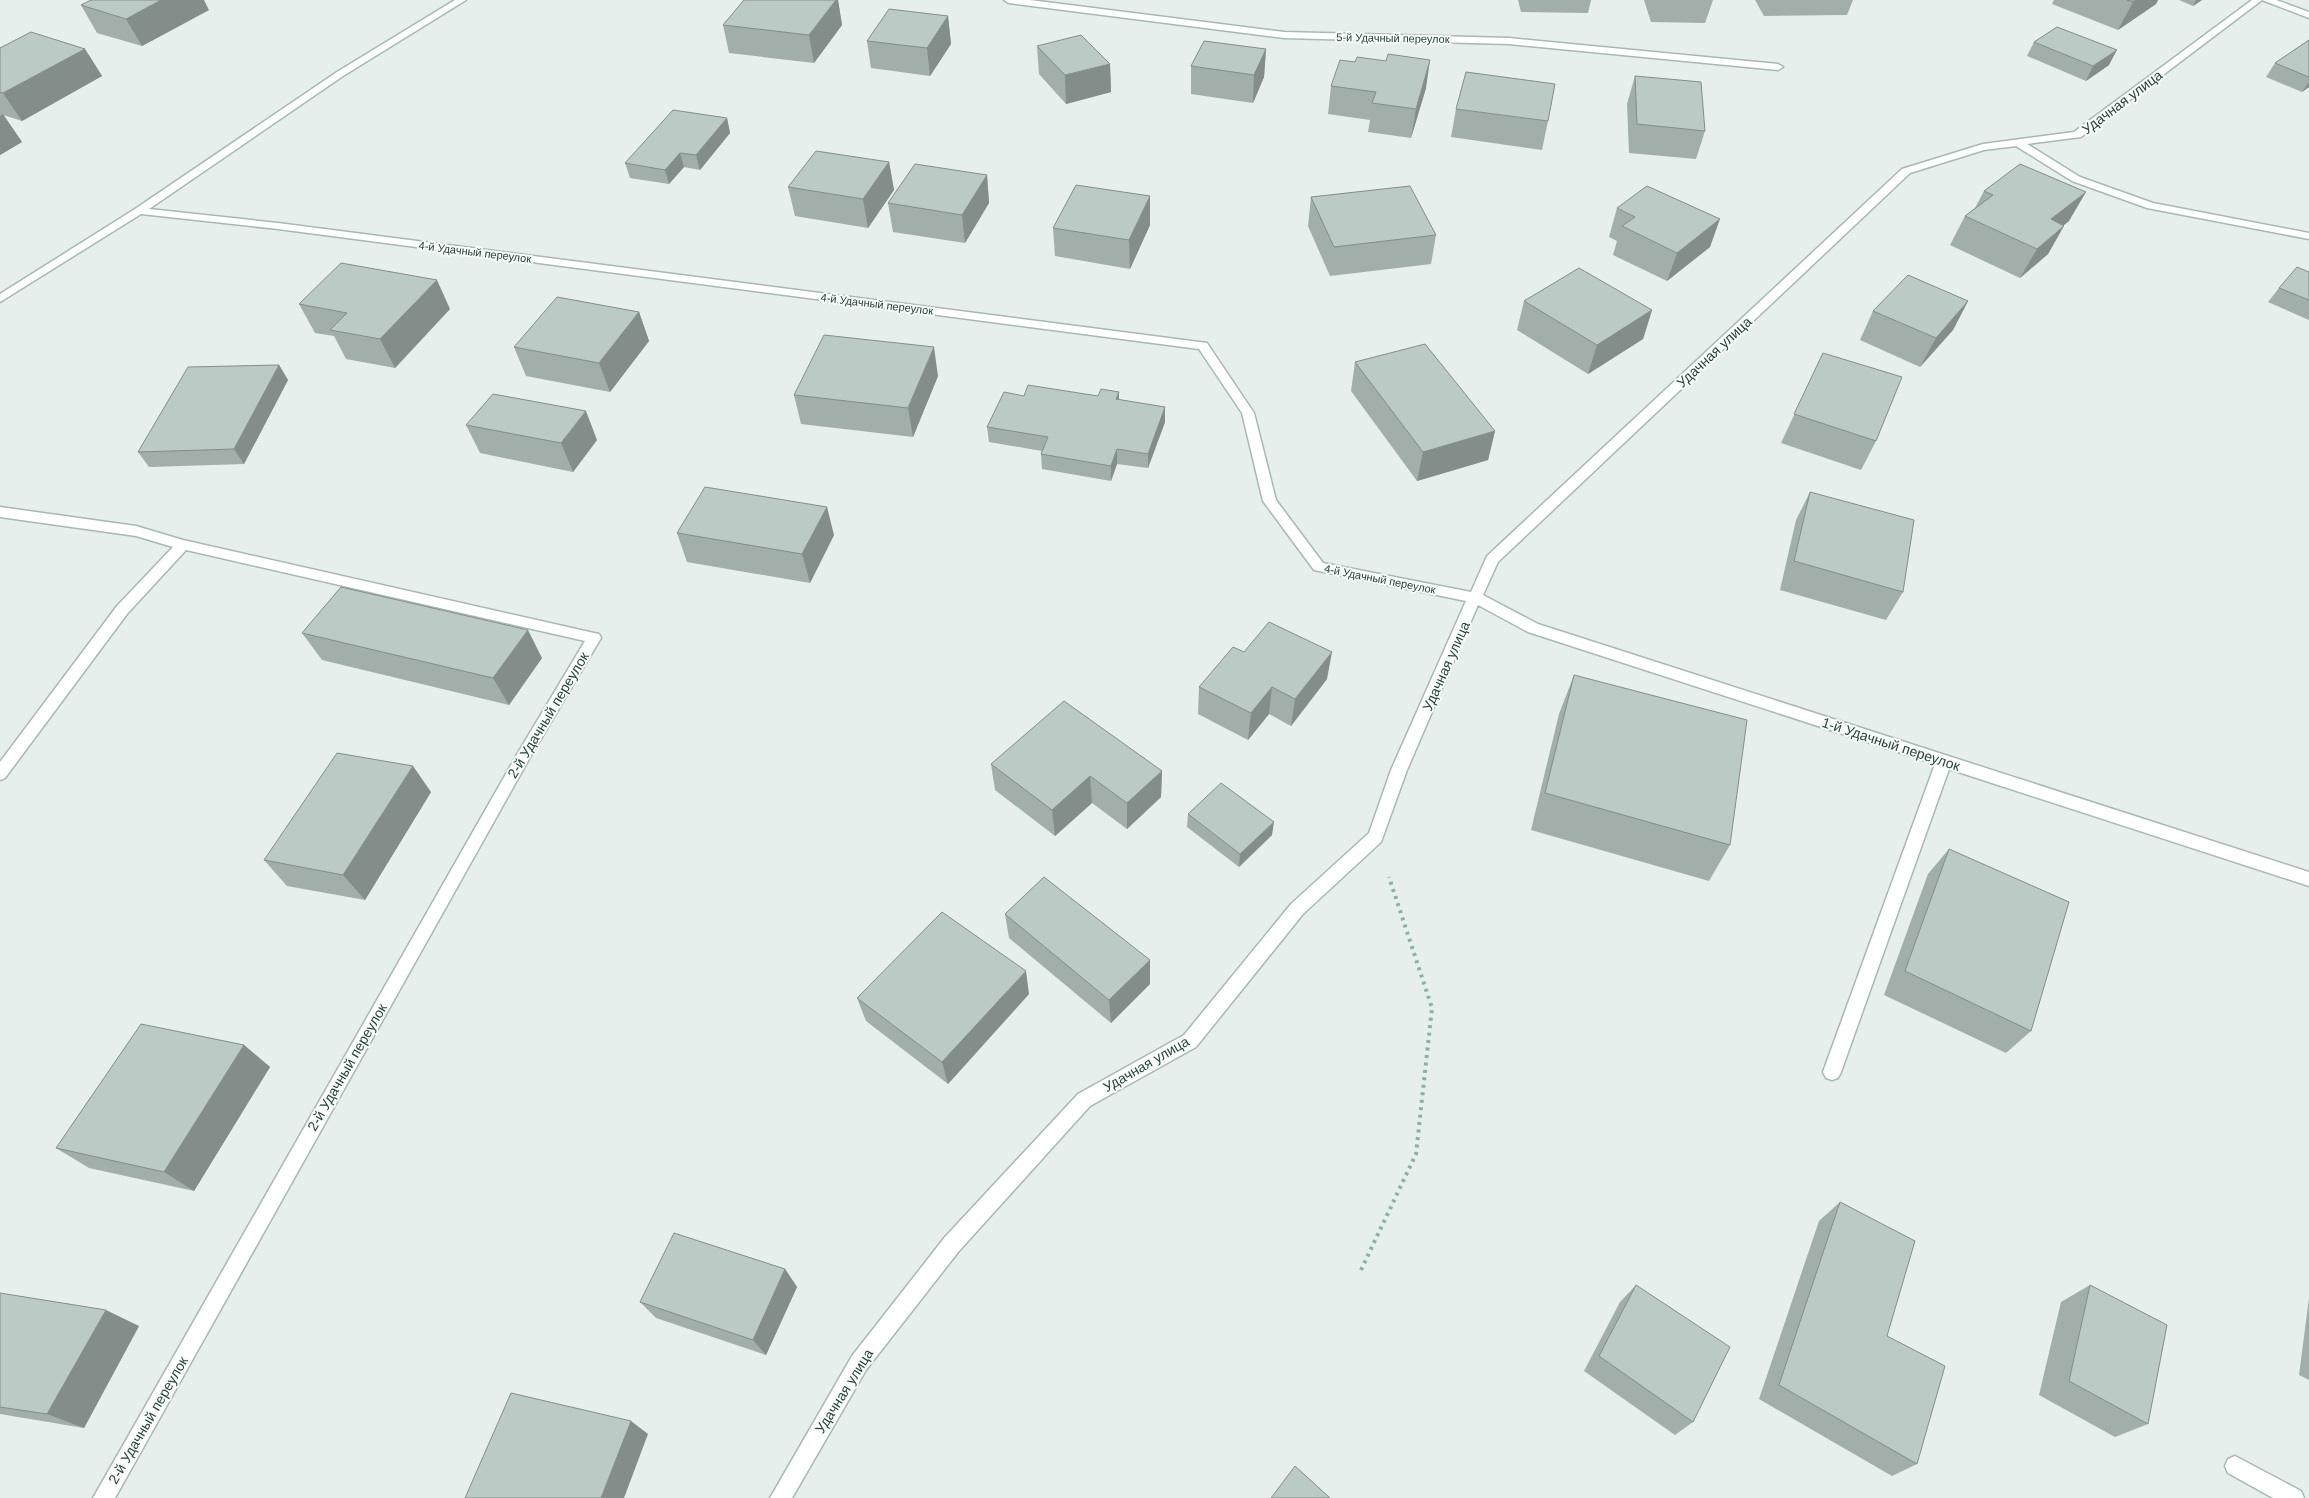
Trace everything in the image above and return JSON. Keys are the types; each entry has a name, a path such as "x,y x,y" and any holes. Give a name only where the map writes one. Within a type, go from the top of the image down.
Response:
{"street":[{"path":"0,298 139,211 340,74 461,0"},
{"name":"5-й Удачный переулок","path":"1009,0 1284,35 1509,41 1778,67"},
{"name":"Удачная улица","path":"780,1498 859,1363 952,1244 1084,1100 1190,1041 1297,909 1375,836 1400,770 1492,559 1906,171 1983,147 2077,135 2258,0"},
{"path":"2266,0 2309,15"},
{"path":"2018,143 2076,179 2151,206 2309,236"},
{"name":"4-й Удачный переулок","path":"139,211 288,227 1203,346 1248,413 1270,501 1318,567 1476,598"},
{"path":"0,512 136,531 184,545 122,610 0,774"},
{"name":"2-й Удачный переулок","path":"103,1498 524,754 594,638 184,545"},
{"name":"1-й Удачный переулок","path":"1476,598 1533,628 2309,879"},
{"path":"1832,1072 1944,761"},
{"path":"2235,1466 2294,1498"}],"path":[{"path":"1361,1270 1416,1154 1432,1008 1375,836"}],"building":[{"path":"91,0 161,0 126,19 81,5"},
{"path":"744,0 836,0 809,35 723,25"},
{"path":"889,9 948,16 927,48 867,41"},
{"path":"2057,27 2117,50 2093,66 2034,42"},
{"path":"31,32 85,49 3,93 0,92 0,48"},
{"path":"1081,35 1110,64 1065,75 1037,46"},
{"path":"2309,40 2309,77 2275,63"},
{"path":"1204,41 1266,49 1254,75 1191,66"},
{"path":"1388,54 1430,60 1416,109 1372,103 1376,92 1331,86 1340,60 1355,62 1357,57 1386,61"},
{"path":"1466,72 1555,84 1548,121 1456,109"},
{"path":"1635,76 1701,82 1705,131 1637,124"},
{"path":"673,110 727,118 696,155 680,153 665,170 625,163"},
{"path":"816,151 889,162 863,199 788,187"},
{"path":"915,164 987,175 962,215 888,203"},
{"path":"2020,164 2086,192 2051,219 2064,226 2037,249 1965,216 1993,195 1984,191"},
{"path":"1076,185 1150,196 1129,240 1053,228"},
{"path":"1410,186 1436,235 1334,247 1311,197"},
{"path":"1647,186 1720,219 1677,253 1622,226 1635,217 1617,208"},
{"path":"341,263 437,280 380,339 330,330 347,313 299,304"},
{"path":"2297,267 2309,272 2309,300 2279,288"},
{"path":"1579,268 1652,310 1597,345 1524,301"},
{"path":"1908,275 1968,301 1936,338 1873,311"},
{"path":"557,297 639,312 599,363 514,347"},
{"path":"824,335 934,347 908,408 794,395"},
{"path":"1425,344 1495,431 1423,452 1355,362"},
{"path":"1823,353 1902,377 1876,441 1794,414"},
{"path":"279,365 234,449 138,452 188,367"},
{"path":"1028,385 1098,396 1101,389 1119,392 1116,399 1165,407 1148,454 1117,449 1111,466 1041,454 1048,437 987,427 1004,392 1024,396"},
{"path":"493,394 586,411 561,443 466,425"},
{"path":"705,487 827,507 802,554 677,533"},
{"path":"1810,492 1914,520 1903,592 1794,561"},
{"path":"341,587 528,630 493,678 302,633"},
{"path":"1269,622 1332,652 1295,699 1272,687 1251,713 1199,687 1233,647 1244,652"},
{"path":"1574,675 1747,720 1730,845 1545,793"},
{"path":"1064,701 1162,771 1127,803 1090,776 1052,810 991,764"},
{"path":"337,753 413,766 343,875 264,860"},
{"path":"1221,783 1274,822 1240,854 1188,814"},
{"path":"1949,849 2069,902 2031,1031 1905,971"},
{"path":"1044,877 1150,960 1109,1000 1005,914"},
{"path":"942,912 1026,971 942,1062 857,998"},
{"path":"141,1024 244,1045 164,1172 56,1148"},
{"path":"1840,1202 1915,1241 1887,1336 1945,1366 1917,1464 1779,1385"},
{"path":"674,1233 785,1269 753,1340 640,1302"},
{"path":"1636,1285 1730,1347 1693,1422 1599,1356"},
{"path":"2090,1285 2167,1325 2148,1424 2069,1381"},
{"path":"0,1293 106,1310 47,1414 0,1407"},
{"path":"511,1393 631,1421 601,1498 465,1498"},
{"path":"1295,1466 1330,1498 1271,1498"}]}
